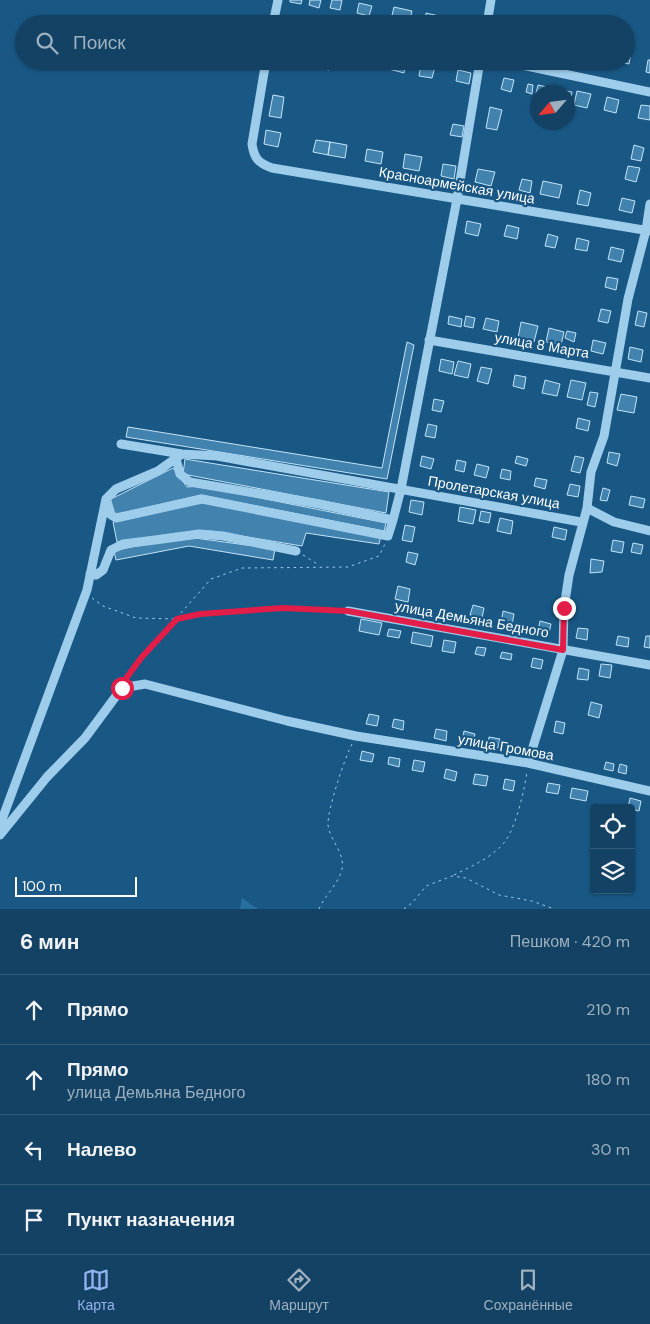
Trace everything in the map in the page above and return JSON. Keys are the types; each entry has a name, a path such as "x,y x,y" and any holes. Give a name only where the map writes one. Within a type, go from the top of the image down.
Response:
{"street":[{"path":"275,15 278,0"},
{"path":"488,15 491,0"},
{"name":"Красноармейская улица","path":"264,70 252,144 254,154 261,164 648,231"},
{"path":"106,499 111,515 116,518 202,499 388,536 401,488 457,199 478,70"},
{"path":"546,70 650,92"},
{"path":"528,763 563,650 566,592 581,522 587,508 591,472 604,436 628,299 648,231 650,204"},
{"name":"улица 8 Марта","path":"429,340 650,378"},
{"name":"Пролетарская улица","path":"121,444 179,456 217,456 581,522"},
{"path":"179,456 180,474 190,482 319,504 393,520"},
{"path":"0,825 86,593 106,499 116,488 158,472 179,456"},
{"path":"587,508 614,522 650,530"},
{"path":"90,574 96,575 103,570 111,550 123,544 199,534 223,536 296,551"},
{"name":"улица Демьяна Бедного","path":"348,611 650,665"},
{"name":"улица Громова","path":"122,688 136,685 153,686 287,721 356,736 528,763 650,791"},
{"path":"0,835 47,777 85,738 122,688"}],"path":[{"path":"122,688 127,677 141,658 212,579 242,568 348,567 379,556 388,536"},
{"path":"296,551 320,566"},
{"path":"86,593 102,606 136,618 177,619 200,614 283,608 348,611"},
{"path":"319,909 338,881 342,867 341,853 336,847 328,825 344,759 356,736"},
{"path":"404,909 413,902 426,886 481,862 505,842 524,796 528,763"},
{"path":"452,876 466,878 499,895 532,901 554,909"}],"shaded area":[{"path":"242,898 258,909 240,909"}],"building":[{"path":"290,0 302,0 301,4 290,2"},
{"path":"310,0 321,0 319,8 309,5"},
{"path":"332,0 342,0 340,10 330,8"},
{"path":"359,3 372,6 369,15 357,13"},
{"path":"394,7 412,11 411,15 392,15"},
{"path":"648,60 650,60 650,73 646,72"},
{"path":"393,70 404,70 404,73"},
{"path":"420,70 434,70 432,78 419,76"},
{"path":"458,70 471,73 469,84 456,81"},
{"path":"504,78 514,80 511,92 501,89"},
{"path":"528,84 533,85 530,85 530,93 526,92"},
{"path":"577,91 591,94 587,108 575,105"},
{"path":"273,95 284,97 281,118 269,116"},
{"path":"607,97 619,100 616,113 604,110"},
{"path":"641,105 650,106 650,120 638,118"},
{"path":"490,107 502,110 497,130 486,128"},
{"path":"453,124 464,126 462,137 450,135"},
{"path":"266,130 281,133 278,147 264,144"},
{"path":"316,140 330,142 328,155 313,152"},
{"path":"330,142 347,145 345,158 328,155"},
{"path":"634,145 644,148 641,161 631,159"},
{"path":"367,149 383,152 381,164 365,161"},
{"path":"405,154 422,157 419,171 403,168"},
{"path":"443,164 456,166 454,179 441,176"},
{"path":"628,166 640,168 636,182 625,179"},
{"path":"478,169 495,172 491,186 475,182"},
{"path":"522,179 532,181 530,193 519,190"},
{"path":"543,181 562,185 559,198 540,194"},
{"path":"580,190 591,193 588,206 577,204"},
{"path":"622,198 635,201 632,213 619,210"},
{"path":"467,221 481,224 478,236 465,233"},
{"path":"507,225 519,228 517,239 504,236"},
{"path":"548,234 558,237 555,248 545,246"},
{"path":"577,238 589,241 587,251 575,249"},
{"path":"611,247 624,250 621,262 608,259"},
{"path":"607,277 618,279 616,290 605,287"},
{"path":"601,309 611,311 608,323 598,321"},
{"path":"638,311 647,313 644,327 635,325"},
{"path":"449,316 462,319 461,327 448,324"},
{"path":"466,316 475,318 473,328 464,326"},
{"path":"486,318 499,321 497,332 483,329"},
{"path":"521,322 538,326 534,342 518,338"},
{"path":"549,328 564,332 561,345 546,342"},
{"path":"567,331 576,333 574,342 565,338"},
{"path":"593,340 606,343 603,354 591,351"},
{"path":"407,342 414,345 387,479 126,437 128,427 382,468"},
{"path":"630,347 643,350 641,362 628,359"},
{"path":"441,359 454,362 452,374 439,371"},
{"path":"458,361 471,364 468,378 454,375"},
{"path":"481,367 492,369 488,384 477,381"},
{"path":"515,375 526,377 524,389 513,386"},
{"path":"545,380 560,384 557,396 542,393"},
{"path":"571,380 586,383 582,400 567,397"},
{"path":"590,392 598,393 595,407 587,405"},
{"path":"621,394 637,397 634,413 617,410"},
{"path":"434,399 444,401 441,412 432,410"},
{"path":"578,418 590,421 588,431 576,428"},
{"path":"428,424 437,426 435,438 425,436"},
{"path":"609,452 620,454 617,466 607,463"},
{"path":"422,456 434,459 431,469 420,466"},
{"path":"517,456 528,459 526,466 515,463"},
{"path":"575,456 584,458 580,473 571,471"},
{"path":"185,459 389,492 386,513 183,474"},
{"path":"457,460 466,462 464,472 455,470"},
{"path":"477,464 489,467 486,478 474,475"},
{"path":"173,468 187,487 200,486 386,523 384,531 201,495 115,515 109,500"},
{"path":"502,469 511,471 510,480 500,478"},
{"path":"536,478 547,480 545,489 534,486"},
{"path":"570,484 580,486 578,497 567,495"},
{"path":"603,488 610,490 607,501 600,500"},
{"path":"631,496 645,499 643,508 629,505"},
{"path":"411,500 424,502 422,515 409,512"},
{"path":"203,502 381,535 379,544 306,533 302,546 211,531 117,542 113,522"},
{"path":"460,507 476,510 473,524 458,521"},
{"path":"481,511 491,513 489,523 479,521"},
{"path":"500,518 513,521 511,534 497,531"},
{"path":"405,525 415,527 412,542 402,540"},
{"path":"554,527 567,530 565,540 552,537"},
{"path":"195,538 275,549 273,560 189,546 116,560 114,551 149,543"},
{"path":"613,540 624,542 622,553 611,551"},
{"path":"633,543 643,545 641,554 631,552"},
{"path":"408,552 418,554 415,565 406,562"},
{"path":"591,559 604,561 602,572 590,573"},
{"path":"398,586 410,589 408,602 395,599"},
{"path":"473,605 484,608 482,618 470,615"},
{"path":"503,611 514,614 512,625 501,622"},
{"path":"361,619 382,623 379,635 359,631"},
{"path":"540,621 551,624 549,633 538,631"},
{"path":"578,628 588,629 587,640 576,638"},
{"path":"389,629 401,631 399,638 387,636"},
{"path":"413,632 433,636 431,647 411,643"},
{"path":"618,636 629,638 628,647 616,645"},
{"path":"646,636 650,636 650,648 644,647"},
{"path":"444,640 456,642 454,653 442,651"},
{"path":"477,647 486,648 484,656 475,654"},
{"path":"502,652 512,654 511,660 500,658"},
{"path":"533,658 543,660 541,669 531,667"},
{"path":"601,664 612,665 610,678 599,676"},
{"path":"579,668 589,670 588,680 577,679"},
{"path":"591,702 602,705 599,718 588,715"},
{"path":"369,714 379,716 377,726 366,724"},
{"path":"394,719 404,721 403,730 392,727"},
{"path":"556,721 565,723 563,734 554,732"},
{"path":"436,729 447,731 446,741 434,738"},
{"path":"464,731 475,734 472,745 462,743"},
{"path":"489,737 500,739 498,748 487,746"},
{"path":"362,751 374,754 372,762 360,760"},
{"path":"389,757 400,759 399,767 388,764"},
{"path":"414,760 425,762 423,772 412,770"},
{"path":"606,762 614,764 613,771 604,769"},
{"path":"620,764 627,766 626,774 618,772"},
{"path":"446,769 457,772 455,781 444,778"},
{"path":"475,774 488,776 486,786 473,784"},
{"path":"505,779 515,781 513,791 503,789"},
{"path":"548,783 560,785 558,794 546,792"},
{"path":"572,788 588,791 586,801 570,798"},
{"path":"630,798 641,801 639,811 635,810 635,804 629,804"}],"route":[{"path":"122,688 127,677 141,658 177,619 200,614 283,608 348,611 563,650 564,608"}]}
